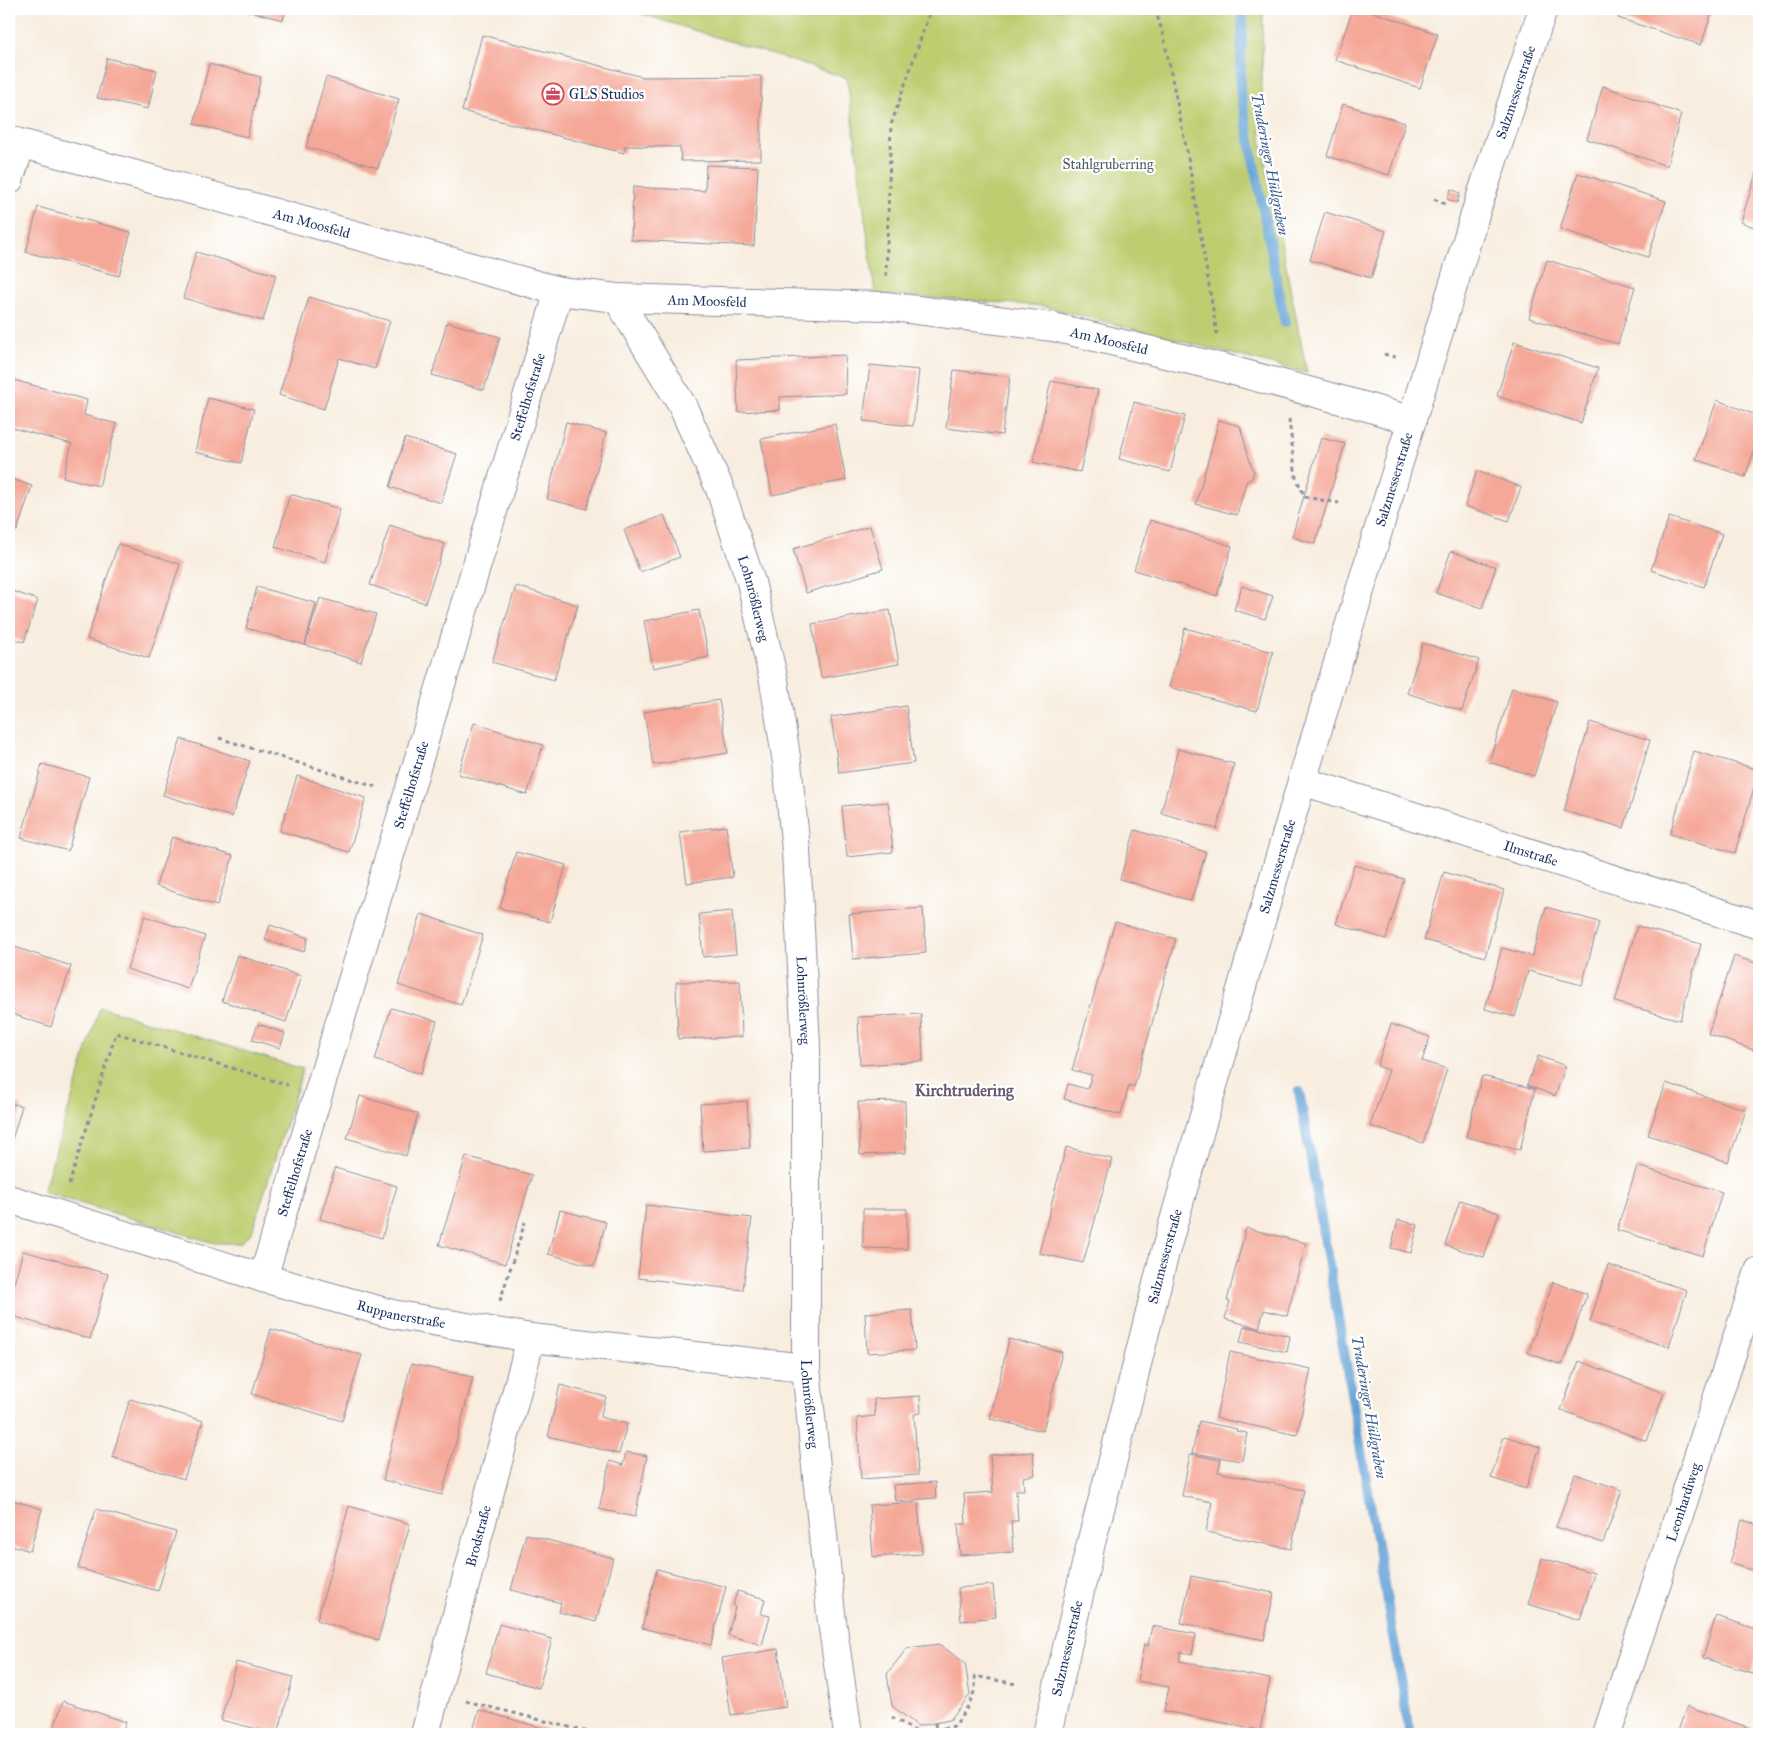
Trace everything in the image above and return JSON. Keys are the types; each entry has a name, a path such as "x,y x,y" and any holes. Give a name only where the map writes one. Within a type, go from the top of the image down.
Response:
{"street":[{"name":"Salzmesserstraße","path":"1047,1734 1091,1543 1112,1468 1164,1256 1302,781 1477,208 1543,9"},
{"name":"Am Moosfeld","path":"15,142 559,291 617,298 884,306 1052,327 1223,368 1412,421"},
{"path":"9,180 15,142"},
{"name":"Steffelhofstraße","path":"263,1278 559,291"},
{"name":"Lohnrößlerweg","path":"617,298 682,405 720,489 751,582 774,681 787,763 796,850 806,1046 806,1368 831,1614 848,1734"},
{"name":"Ilmstraße","path":"1302,781 1759,925"},
{"name":"Ruppanerstraße","path":"9,1198 263,1278 392,1314 531,1338 806,1368"},
{"name":"Leonhardiweg","path":"1608,1734 1759,1271"},
{"name":"Brodstraße","path":"425,1734 531,1338"}],"path":[{"path":"884,306 891,125 931,9"},
{"path":"1154,9 1163,34 1188,157 1223,368"},
{"path":"1384,354 1403,360"},
{"path":"1289,418 1296,478 1304,497 1339,503"},
{"path":"219,738 408,797"},
{"path":"61,1215 116,1033 318,1094"},
{"path":"499,1305 525,1222"},
{"path":"892,1717 918,1733 955,1726 973,1697 976,1687 975,1676 1016,1684"},
{"path":"436,1693 596,1734"},
{"path":"935,1723 936,1730"}],"green space":[{"name":"Stahlgruberring","path":"643,9 1263,9 1261,139 1307,373 1043,306 875,294 847,78 639,13"},
{"path":"100,1007 303,1069 252,1232 240,1243 214,1243 43,1192"}],"building":[{"path":"240,9 286,9 283,20"},
{"path":"1353,9 1364,9 1438,34 1420,88 1335,60"},
{"path":"1621,9 1713,9 1701,45 1618,18"},
{"path":"482,35 643,77 761,76 761,160 681,161 680,147 625,146 624,153 462,111"},
{"path":"107,58 157,70 148,109 97,98"},
{"path":"209,64 261,77 247,137 194,124"},
{"path":"326,77 399,99 378,168 306,147"},
{"path":"1603,86 1681,114 1667,166 1587,139"},
{"path":"1343,104 1405,123 1389,175 1327,156"},
{"path":"1759,163 1759,229 1741,222"},
{"path":"706,165 758,167 754,246 631,240 633,187 705,191"},
{"path":"1578,173 1666,201 1648,257 1560,229"},
{"path":"1451,189 1460,193 1457,203 1447,199"},
{"path":"38,207 131,232 119,276 26,252"},
{"path":"1325,212 1386,231 1371,278 1310,260"},
{"path":"196,252 276,275 263,321 183,298"},
{"path":"1547,260 1635,287 1618,344 1529,318"},
{"path":"309,297 390,321 375,369 339,358 324,409 279,395"},
{"path":"447,322 500,337 484,390 432,375"},
{"path":"1514,342 1598,368 1581,423 1497,396"},
{"path":"845,355 846,394 780,397 780,410 738,412 736,360"},
{"path":"870,365 919,370 913,426 863,421"},
{"path":"954,370 1010,377 1002,435 946,428"},
{"path":"14,380 87,400 84,415 117,424 99,486 63,477 72,444 9,427 9,399"},
{"path":"1051,381 1098,390 1080,472 1033,462"},
{"path":"208,398 254,409 241,463 195,452"},
{"path":"1717,400 1759,416 1759,437 1745,477 1696,459"},
{"path":"1134,402 1185,416 1170,472 1119,459"},
{"path":"1219,420 1240,426 1254,471 1252,478 1246,482 1237,515 1196,504"},
{"path":"566,422 606,433 587,509 547,499"},
{"path":"835,424 846,480 772,495 761,439"},
{"path":"405,438 457,454 441,503 390,487"},
{"path":"1321,438 1345,444 1315,544 1292,537"},
{"path":"1477,471 1521,487 1509,521 1465,506"},
{"path":"9,478 32,486 17,531 9,528"},
{"path":"290,494 340,509 325,562 275,547"},
{"path":"664,515 680,557 640,572 624,530"},
{"path":"1669,517 1722,534 1704,587 1651,570"},
{"path":"1150,520 1232,546 1217,596 1134,570"},
{"path":"390,525 445,544 425,603 370,585"},
{"path":"870,526 883,569 806,593 793,549"},
{"path":"118,544 180,564 149,658 87,639"},
{"path":"1451,551 1496,567 1482,608 1436,593"},
{"path":"516,586 578,605 554,680 492,662"},
{"path":"1242,586 1273,596 1265,619 1234,610"},
{"path":"257,587 316,603 305,645 246,628"},
{"path":"9,590 38,600 24,642 9,637"},
{"path":"320,598 376,614 361,662 305,645"},
{"path":"699,610 709,657 653,668 644,621"},
{"path":"890,610 899,664 821,678 812,624"},
{"path":"1185,628 1273,652 1257,711 1169,687"},
{"path":"1423,643 1479,660 1462,711 1407,693"},
{"path":"1512,688 1557,702 1534,776 1489,762"},
{"path":"719,700 728,753 653,765 644,712"},
{"path":"906,706 914,763 839,773 831,717"},
{"path":"1590,722 1650,740 1624,828 1564,811"},
{"path":"474,723 543,745 527,795 458,774"},
{"path":"181,739 250,761 232,817 163,795"},
{"path":"1178,749 1234,764 1217,829 1161,813"},
{"path":"1694,751 1759,770 1735,853 1670,834"},
{"path":"42,764 89,777 68,851 21,838"},
{"path":"297,776 366,798 349,852 280,831"},
{"path":"888,802 893,852 847,857 842,806"},
{"path":"726,826 733,877 687,883 680,832"},
{"path":"1135,830 1206,852 1191,901 1120,879"},
{"path":"172,837 233,856 217,906 156,886"},
{"path":"516,852 566,865 550,922 500,908"},
{"path":"1354,865 1404,879 1386,939 1336,924"},
{"path":"1444,872 1504,890 1485,957 1424,940"},
{"path":"1546,907 1599,922 1582,985 1528,971 1515,1017 1485,1009 1502,948 1532,956"},
{"path":"923,908 926,953 853,959 849,914"},
{"path":"732,911 736,954 703,957 699,914"},
{"path":"421,914 483,935 461,1005 398,985"},
{"path":"145,916 205,936 188,989 127,969"},
{"path":"1115,922 1176,939 1134,1087 1129,1085 1121,1115 1064,1099 1068,1084 1087,1089 1092,1075 1072,1070"},
{"path":"270,925 308,938 304,952 265,940"},
{"path":"1637,926 1701,944 1680,1020 1615,1002"},
{"path":"9,945 71,966 51,1027 9,1013"},
{"path":"237,955 301,976 286,1022 222,1001"},
{"path":"1734,956 1759,964 1759,1052 1708,1034"},
{"path":"740,981 742,1037 678,1039 676,982"},
{"path":"391,1008 437,1021 421,1074 375,1060"},
{"path":"921,1014 923,1061 860,1065 858,1017"},
{"path":"258,1024 285,1033 280,1048 252,1040"},
{"path":"1391,1024 1430,1037 1422,1061 1447,1069 1423,1143 1370,1126 1389,1070 1377,1066"},
{"path":"1538,1056 1566,1066 1555,1096 1527,1085"},
{"path":"1482,1076 1535,1089 1520,1150 1466,1137"},
{"path":"1666,1083 1746,1110 1728,1162 1648,1135"},
{"path":"360,1096 418,1114 406,1156 347,1138"},
{"path":"747,1101 750,1148 703,1151 700,1104"},
{"path":"905,1101 906,1153 860,1155 858,1102"},
{"path":"9,1103 22,1106 9,1150"},
{"path":"1066,1147 1112,1159 1083,1263 1039,1253"},
{"path":"466,1156 532,1175 505,1264 439,1245"},
{"path":"1637,1166 1722,1192 1703,1256 1617,1230"},
{"path":"335,1168 397,1186 382,1238 320,1219"},
{"path":"1460,1200 1499,1213 1484,1257 1445,1245"},
{"path":"646,1205 752,1218 743,1290 638,1278"},
{"path":"863,1209 907,1209 907,1249 863,1248"},
{"path":"560,1210 606,1222 594,1266 548,1254"},
{"path":"1398,1220 1418,1225 1411,1253 1391,1248"},
{"path":"1246,1228 1306,1243 1287,1316 1264,1310 1259,1328 1225,1319 1230,1301 1227,1301"},
{"path":"23,1251 108,1274 90,1339 9,1315 9,1302"},
{"path":"1608,1265 1687,1290 1669,1347 1590,1322"},
{"path":"1553,1282 1587,1294 1562,1365 1528,1353"},
{"path":"912,1310 915,1350 867,1353 865,1313"},
{"path":"1244,1326 1290,1336 1287,1352 1240,1342"},
{"path":"271,1329 362,1355 342,1421 252,1394"},
{"path":"1009,1339 1062,1352 1043,1431 990,1419"},
{"path":"1230,1352 1311,1369 1297,1435 1216,1418"},
{"path":"1579,1361 1664,1393 1647,1441 1561,1410"},
{"path":"411,1364 473,1377 442,1495 383,1480"},
{"path":"560,1385 606,1397 600,1417 627,1424 619,1454 548,1436"},
{"path":"920,1396 921,1413 914,1414 918,1475 861,1479 857,1418 875,1416 874,1399"},
{"path":"130,1399 203,1421 184,1479 112,1457"},
{"path":"1199,1421 1247,1433 1242,1461 1192,1453"},
{"path":"1504,1436 1540,1447 1526,1489 1491,1478"},
{"path":"626,1452 647,1456 635,1517 599,1509 610,1461 623,1465"},
{"path":"1033,1452 1035,1475 1023,1477 1024,1490 1016,1490 1018,1521 1011,1521 1013,1552 960,1555 958,1524 966,1524 964,1494 993,1492 990,1455"},
{"path":"1190,1454 1221,1460 1218,1472 1304,1490 1291,1549 1206,1532 1212,1502 1182,1496"},
{"path":"1575,1474 1622,1490 1603,1543 1556,1527"},
{"path":"935,1482 936,1498 895,1501 893,1485"},
{"path":"9,1499 42,1509 30,1551 11,1545 9,1550"},
{"path":"918,1502 922,1554 873,1557 869,1505"},
{"path":"349,1506 410,1524 378,1640 317,1620"},
{"path":"96,1509 176,1532 158,1591 78,1568"},
{"path":"1742,1520 1759,1525 1759,1572 1729,1563"},
{"path":"526,1534 613,1558 596,1622 559,1612 561,1603 511,1590"},
{"path":"1542,1558 1594,1573 1580,1620 1528,1604"},
{"path":"657,1569 726,1587 711,1645 642,1628"},
{"path":"1191,1576 1274,1593 1264,1640 1181,1623"},
{"path":"993,1585 996,1617 961,1621 958,1588"},
{"path":"737,1591 765,1599 761,1614 770,1616 762,1645 728,1635"},
{"path":"1716,1616 1759,1630 1759,1650 1752,1673 1703,1658"},
{"path":"499,1624 552,1639 539,1688 486,1673"},
{"path":"1152,1626 1196,1634 1192,1654 1181,1652 1179,1661 1270,1679 1260,1730 1164,1711 1169,1687 1137,1681 1144,1644 1148,1646"},
{"path":"939,1644 965,1663 970,1695 950,1720 918,1726 892,1706 887,1674 907,1648"},
{"path":"778,1649 786,1707 731,1715 722,1658"},
{"path":"236,1662 293,1677 278,1734 221,1720"},
{"path":"63,1701 126,1722 122,1734 52,1734"},
{"path":"1687,1706 1759,1731 1759,1734 1677,1734"},
{"path":"479,1710 563,1734 472,1734"}],"waterway":[{"name":"Truderinger Hüllgraben","path":"1243,9 1240,90 1285,323"},
{"name":"Truderinger Hüllgraben","path":"1299,1091 1409,1729"}],"place":[{"name":"GLS Studios","path":"553,94"}],"district":[{"name":"Kirchtrudering","path":"964,1090"}]}
